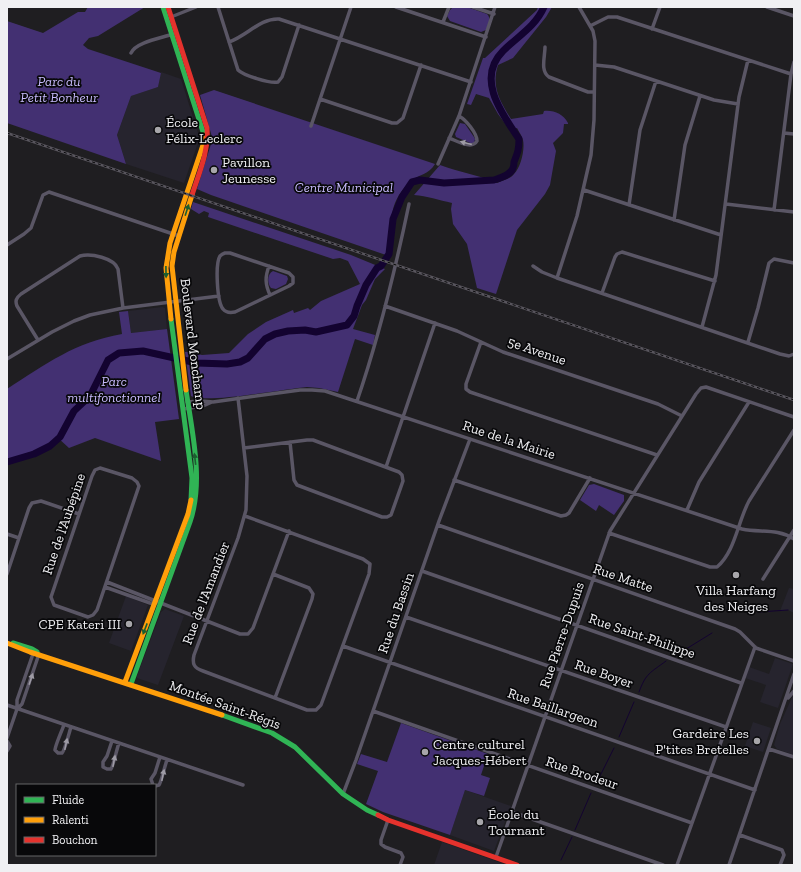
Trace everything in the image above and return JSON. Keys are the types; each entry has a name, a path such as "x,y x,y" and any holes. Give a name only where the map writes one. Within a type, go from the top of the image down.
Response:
{"street":[{"name":"Boulevard Monchamp","path":"163,7 169,17"},
{"name":"Boulevard Monchamp","path":"128,683 192,498 192,478 169,302 166,268 167,256 173,234 204,140 203,130 169,17 168,7"},
{"path":"169,17 196,7"},
{"path":"218,7 239,71 271,83 276,83 282,77 299,25"},
{"path":"312,126 351,7"},
{"path":"398,7 486,37"},
{"path":"443,22 449,7"},
{"path":"473,7 494,14"},
{"path":"438,164 459,116 496,7"},
{"path":"557,278 576,222 592,148 594,120 595,41 590,26 579,7"},
{"path":"652,29 660,7"},
{"path":"767,7 794,16"},
{"path":"590,26 613,16 791,74"},
{"path":"229,42 238,39 265,22 273,19 282,19 471,82"},
{"name":"Boulevard Monchamp","path":"128,683 161,604 193,515 197,497 197,474 175,302 172,266 174,252 206,151 208,137 207,128 174,34"},
{"path":"131,53 138,45 174,34"},
{"path":"545,47 544,68 546,75 588,92 594,92"},
{"path":"702,327 715,282 738,104 748,60"},
{"path":"774,210 791,74 794,62"},
{"path":"320,99 392,123 397,123 403,118 420,65"},
{"path":"595,65 614,67 716,101 738,104"},
{"path":"629,205 640,130 656,81"},
{"path":"674,220 686,141 700,96"},
{"path":"449,138 471,146 477,141 476,135 459,116"},
{"path":"784,133 794,134"},
{"path":"584,190 721,235"},
{"path":"7,245 29,230 43,195 49,192 179,236"},
{"path":"357,401 373,353 409,204"},
{"path":"726,204 794,212"},
{"path":"602,294 616,255 622,252 715,282"},
{"path":"230,253 289,273 293,278 291,284 270,295 235,312 226,312 222,308 219,296 217,268 219,258 222,254 230,253"},
{"path":"38,340 17,306 17,298 80,256 92,255 116,264 123,308"},
{"path":"748,342 757,312 768,262 774,260 794,263"},
{"path":"269,266 266,286 270,295"},
{"path":"533,266 542,272 602,294 787,356 794,354"},
{"path":"7,359 59,328 81,318 123,308 219,296"},
{"name":"5e Avenue","path":"385,306 457,331 503,352 658,404 682,416"},
{"path":"386,467 435,323"},
{"path":"481,342 467,381 466,388 473,393 657,455"},
{"name":"Rue Pierre-Dupuis","path":"496,857 609,533 696,394 703,388 709,388 749,402"},
{"name":"Rue de la Mairie","path":"183,409 203,406 213,402 308,389 329,392 744,529 776,532 790,536 794,539"},
{"name":"Rue de l'Amandier","path":"238,398 248,482 245,516 193,663 195,667 311,711 316,710 321,704 342,646"},
{"name":"Rue de la Mairie","path":"182,402 213,402"},
{"path":"687,510 699,482 749,402 794,417"},
{"path":"609,533 713,568 720,564 731,546 743,512 794,430"},
{"name":"Rue du Bassin","path":"343,794 470,438"},
{"path":"244,448 290,442 313,440 401,473 404,479 390,516 385,517 297,485 294,480 290,442"},
{"name":"Rue de l'Aubépine","path":"102,468 132,478 137,482 139,488 107,582 96,612 90,616 56,606 51,601 51,596 92,476 96,469 102,468"},
{"path":"454,480 563,516 569,513 590,478"},
{"path":"7,574 30,506 34,502 40,501 78,514"},
{"path":"245,516 363,559 370,564 370,570 342,646"},
{"name":"Rue Matte","path":"438,525 738,630 755,647 794,661"},
{"path":"763,579 794,530"},
{"path":"107,582 155,602 242,634 250,633 289,531"},
{"path":"7,534 19,538"},
{"name":"Rue Saint-Philippe","path":"422,571 741,683"},
{"path":"273,574 309,588 313,594 275,698"},
{"path":"105,587 150,603 155,602"},
{"name":"Rue Boyer","path":"406,616 726,728"},
{"name":"Montée Saint-Régis","path":"7,642 250,725 277,736 304,755 343,794 362,808 388,820 496,857 510,864 517,865"},
{"name":"Rue Baillargeon","path":"342,646 755,790"},
{"path":"677,865 755,647"},
{"path":"7,738 17,709 17,700 34,651"},
{"path":"17,709 22,704 40,654"},
{"path":"729,865 794,674"},
{"path":"786,700 794,691"},
{"path":"7,705 243,785"},
{"name":"Rue Brodeur","path":"373,712 692,823"},
{"path":"64,725 55,746 55,751 58,753 64,751 71,727"},
{"path":"7,741 10,746 7,751"},
{"path":"112,741 107,756 103,762 104,767 107,770 113,767 113,760 119,743"},
{"path":"769,749 794,757"},
{"path":"154,784 151,779 155,773 160,757"},
{"path":"156,785 161,783 161,777 167,760"},
{"path":"512,812 663,865"},
{"path":"388,820 381,844 401,853 403,857 400,865"},
{"path":"740,835 782,850 784,855 780,865"}],"shaded area":[{"name":"École Félix-Leclerc","path":"161,72 181,79 198,133 199,140 184,183 126,164 117,135 131,96 158,87"},
{"path":"162,307 165,308 167,329 131,333 128,311"},
{"path":"789,588 794,589 794,613 788,610 780,611"},
{"name":"CPE Kateri III","path":"126,596 148,605 131,651 109,643"},
{"path":"165,609 184,616 158,685 137,678 137,676 161,612"},
{"path":"775,658 793,664 778,708 760,702 766,685 745,678 749,667 769,674"},
{"path":"794,693 794,755 777,749 774,745 780,724"},
{"name":"Gardeire Les P'tites Bretelles","path":"753,722 771,728 763,752 745,746"},
{"name":"École du Tournant","path":"465,790 511,806 494,851 450,835"},
{"path":"442,842 504,864 434,865"}],"green space":[{"name":"Parc du Petit Bonheur","path":"88,7 145,7 98,36 89,38 83,45 88,49 161,73 158,87 131,96 117,135 126,164 7,123 7,21 43,33 78,12 85,12"},
{"path":"453,7 467,7 487,14 489,24 486,30 481,32 450,21 447,16"},
{"path":"538,7 552,7 546,17 513,58 498,65 496,73 496,87 500,100 511,119 543,114 544,111 548,111 561,115 568,124 564,124 563,133 553,143 556,151 550,185 545,194 517,230 496,294 477,288 467,244 453,224 451,209 452,203 414,195 440,165 497,183 511,177 516,171 522,158 523,148 523,138 517,128 510,130 498,114 489,98 476,94 471,105 467,104 483,58 485,58 537,10"},
{"name":"Centre Municipal","path":"214,90 435,164 433,168 410,182 397,199 392,216 386,255 197,189 212,137 200,95"},
{"path":"460,123 465,124 475,139 474,143 470,143 456,137 455,134"},
{"path":"193,202 351,255 385,269 375,279 366,300 362,305 353,329 375,335 373,345 355,339 338,392 307,387 228,397 199,398 191,396 185,352 195,351 202,355 229,353 248,334 266,322 293,310 294,313 308,308 310,310 321,301 360,284 348,261 340,258 333,259 208,217 209,213 204,211 199,214 191,209"},
{"path":"273,271 287,276 288,279 286,284 276,289 271,288 268,279"},
{"name":"Parc multifonctionnel","path":"128,311 131,333 167,329 179,419 155,422 161,461 95,438 69,448 57,437 45,447 7,460 7,389 75,348 90,342 122,334 119,312"},
{"path":"594,484 624,495 624,501 614,515 599,505 596,511 580,500 589,485"},
{"path":"401,723 488,754 481,775 490,778 484,796 465,790 450,835 383,812 366,804 378,771 357,764 361,754 387,762"}],"waterway":[{"path":"7,462 34,454 50,446 60,437 74,411 90,396 108,360 119,353 143,351 197,363 227,364 240,362 248,358 265,339 275,334 288,331 305,330 316,332 347,325 354,316 366,285 377,268 381,266 389,254 393,219 402,197 412,182 420,180 444,183 494,180 505,176 512,170 518,150 519,139 494,96 491,73 495,62 503,51 531,26 544,7"},
{"path":"759,612 788,610"},
{"path":"678,654 712,633"},
{"path":"639,692 646,677 666,661"},
{"path":"619,737 634,702"},
{"path":"596,784 614,748"},
{"path":"575,830 591,793"},
{"path":"561,860 572,837"}],"railway":[{"path":"7,133 794,400"}],"traffic: fast":[{"path":"163,7 204,135"},
{"path":"171,319 192,478 191,500"},
{"path":"131,684 190,522 194,506 196,490 196,456 186,390"},
{"path":"13,643 37,652"},
{"path":"222,715 272,733 295,747 343,794 367,810 378,815"}],"traffic: slow":[{"path":"171,319 166,268 170,243 203,145 204,135"},
{"path":"186,390 172,266 174,252 192,195"},
{"path":"125,682 188,514 191,500"},
{"path":"7,643 30,652 222,715"}],"traffic: jam":[{"path":"168,7 207,128 205,154 192,195"},
{"path":"378,815 388,820 517,865"}],"place":[{"name":"École Félix-Leclerc","path":"158,130"},
{"name":"Pavillon Jeunesse","path":"214,170"},
{"name":"Villa Harfang des Neiges","path":"736,575"},
{"name":"CPE Kateri III","path":"129,624"},
{"name":"Gardeire Les P'tites Bretelles","path":"757,741"},
{"name":"Centre culturel Jacques-Hébert","path":"425,752"},
{"name":"École du Tournant","path":"480,822"}]}
